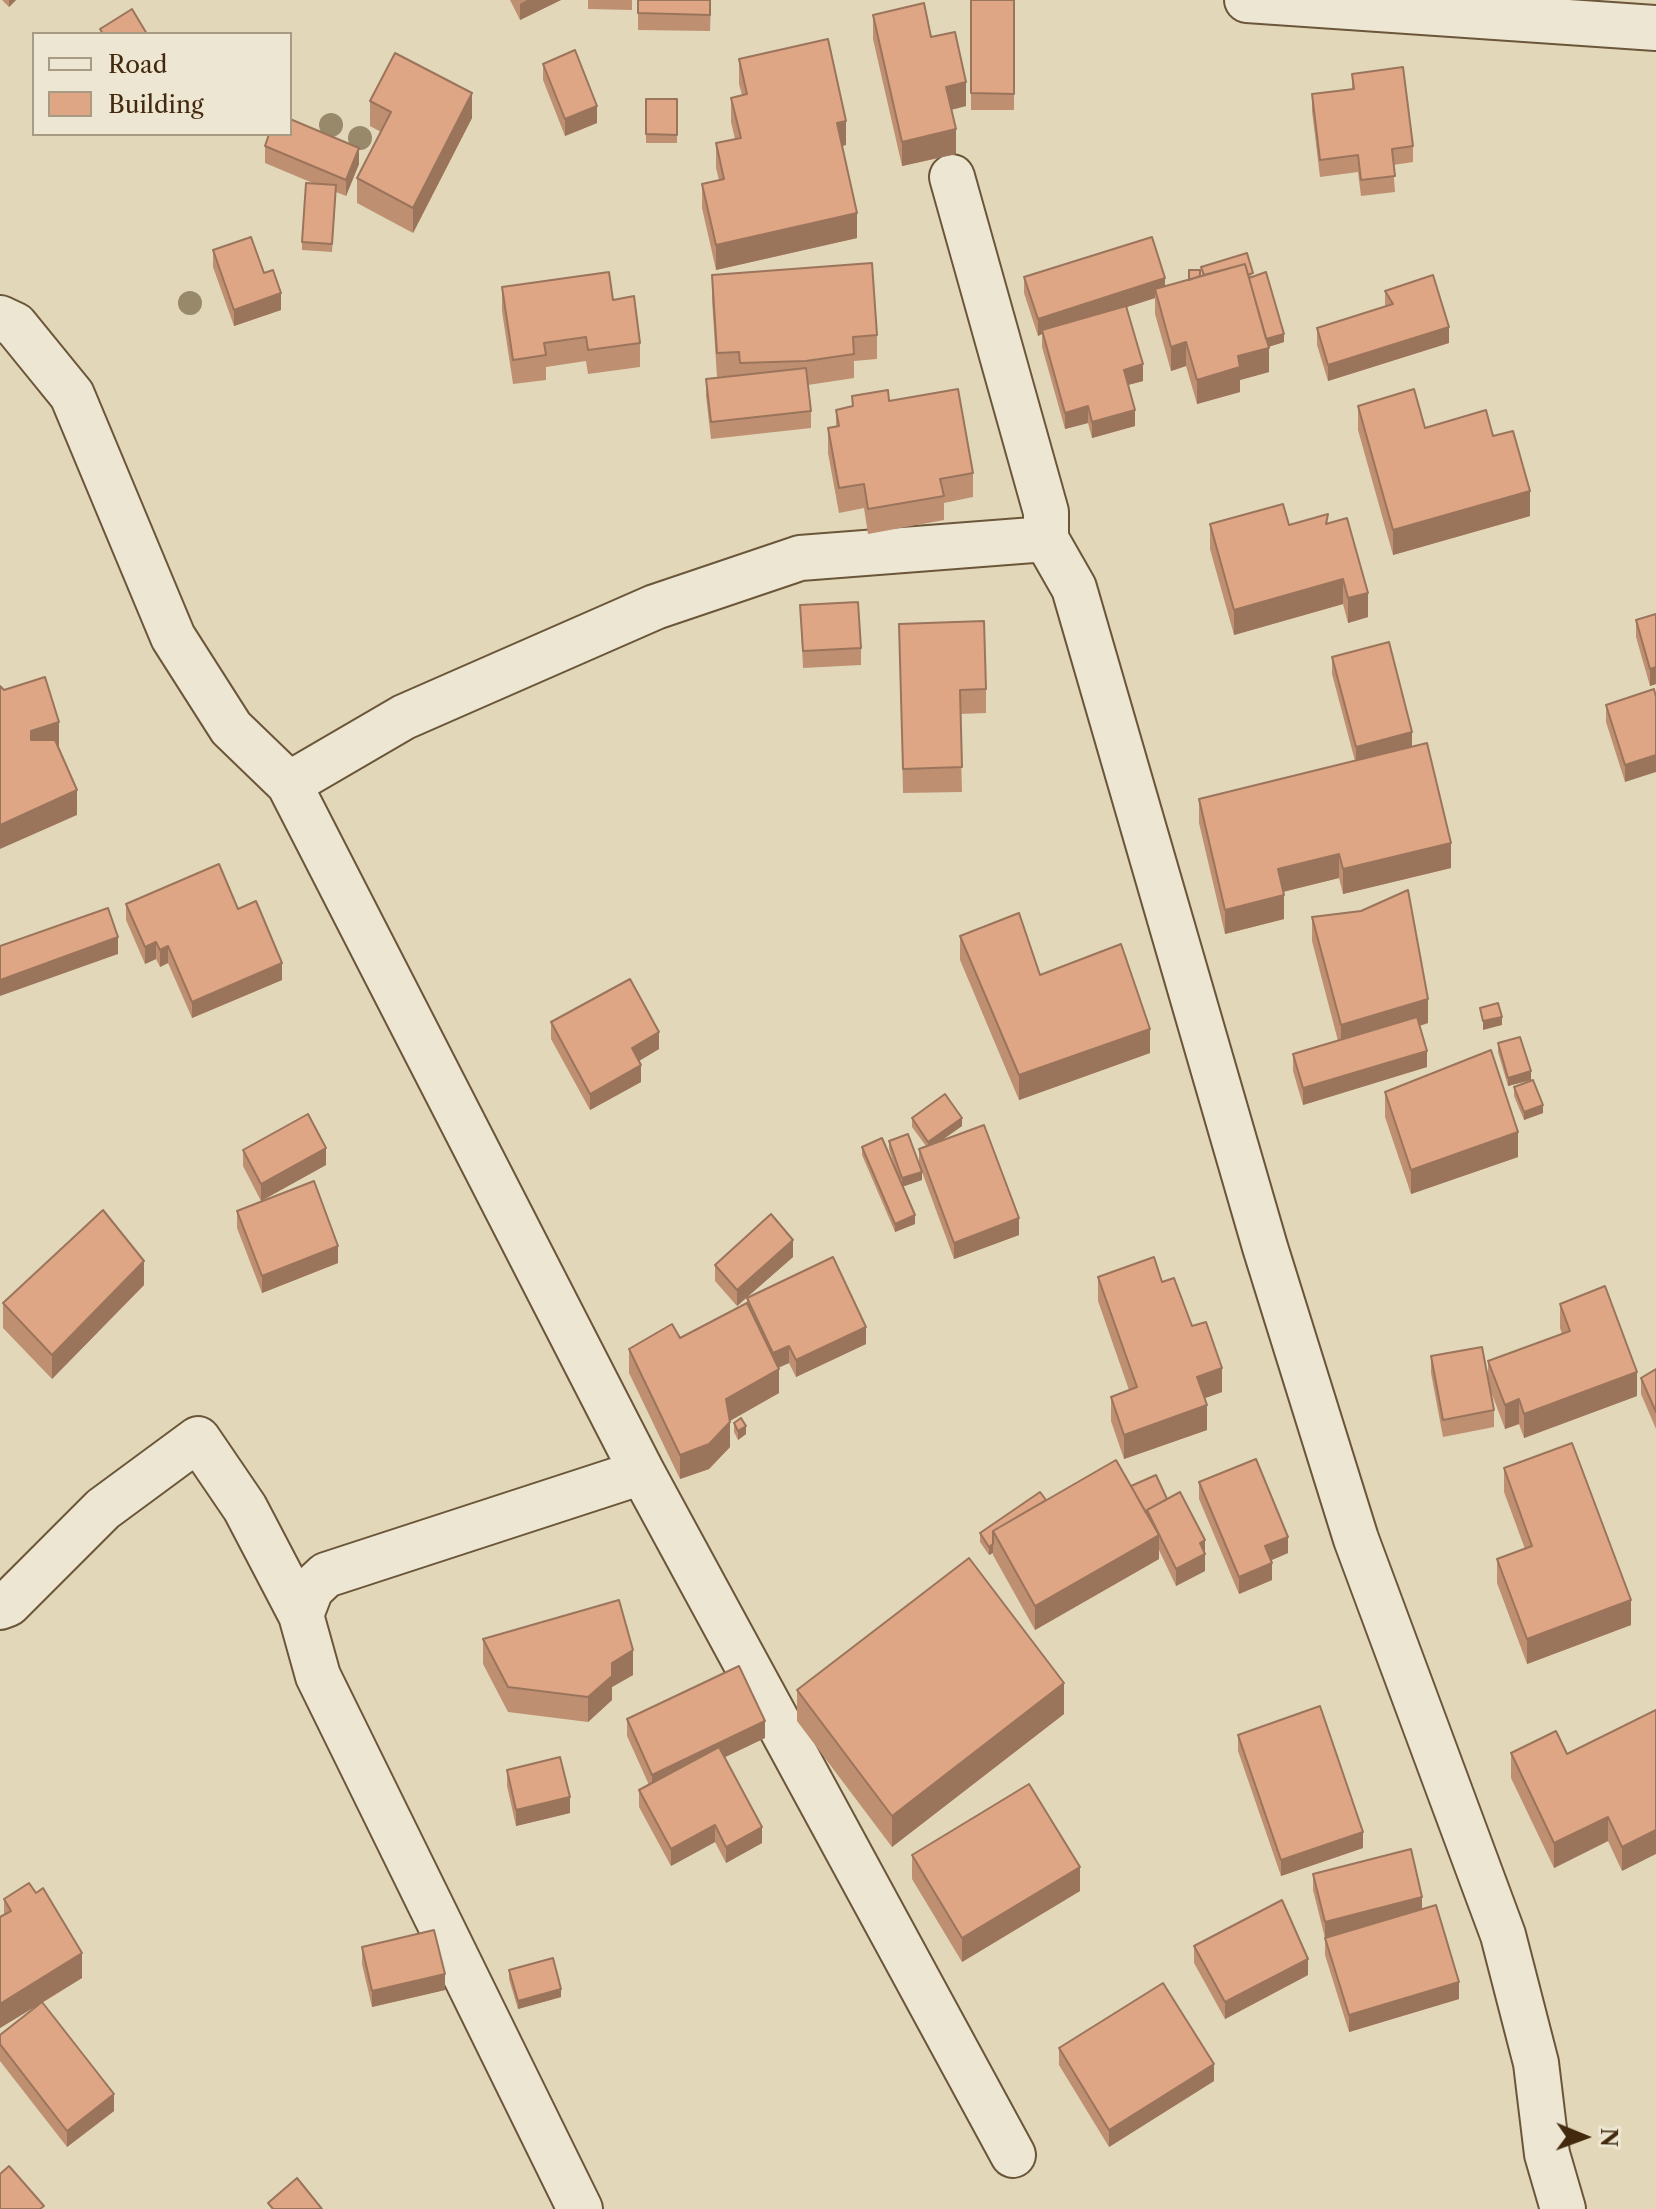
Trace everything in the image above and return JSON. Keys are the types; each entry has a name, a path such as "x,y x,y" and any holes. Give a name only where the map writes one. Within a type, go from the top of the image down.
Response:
{"street":[{"path":"1265,1 1656,28"},
{"path":"952,177 1046,512 1046,539 1074,588 1265,1247 1356,1539 1503,1935 1536,2063 1547,2154 1563,2209"},
{"path":"0,318 15,325 72,395 173,637 231,728 289,784 642,1472 1013,2155"},
{"path":"289,784 418,710 655,607 800,558 1046,539"},
{"path":"0,1607 8,1604 103,1509 198,1439 245,1508 301,1615 318,1676 580,2209"},
{"path":"301,1615 311,1589 326,1575 642,1472"}],"building":[{"path":"638,0 710,0 710,15 638,13"},
{"path":"971,0 1014,0 1014,94 971,93"},
{"path":"924,3 931,37 955,32 966,82 946,87 956,129 902,142 873,15"},
{"path":"132,9 146,32 102,32 100,29"},
{"path":"828,39 846,121 837,123 857,213 716,245 702,184 724,179 716,143 741,138 731,98 747,94 739,59"},
{"path":"575,50 597,106 565,119 543,64"},
{"path":"395,53 472,93 413,208 357,178 391,112 370,101"},
{"path":"1403,67 1413,146 1392,149 1395,176 1361,180 1358,155 1320,160 1312,94 1354,89 1352,74"},
{"path":"646,99 677,99 677,135 646,134"},
{"path":"292,120 359,148 346,180 265,146 268,136 292,136"},
{"path":"306,183 336,185 332,244 302,242"},
{"path":"251,237 264,273 273,270 281,293 234,310 213,250"},
{"path":"1152,237 1165,278 1038,319 1024,277"},
{"path":"1247,253 1253,273 1248,275 1245,264 1204,275 1201,267"},
{"path":"872,263 877,335 853,337 854,354 806,361 740,363 739,352 717,353 712,275"},
{"path":"1245,264 1269,348 1238,356 1240,367 1197,380 1186,342 1171,347 1155,289"},
{"path":"1189,270 1200,270 1200,276 1189,280"},
{"path":"609,272 613,300 634,296 640,343 588,350 586,337 544,343 546,355 513,360 502,287"},
{"path":"1266,272 1284,334 1266,339 1249,278"},
{"path":"1433,275 1449,327 1328,365 1317,328 1393,304 1385,291"},
{"path":"1126,306 1143,364 1124,370 1135,410 1092,422 1088,406 1065,413 1042,330"},
{"path":"806,368 811,411 711,422 706,379"},
{"path":"958,389 973,473 940,479 944,496 868,509 864,484 839,488 828,428 839,426 836,410 853,406 852,396 888,390 889,401"},
{"path":"1414,389 1425,428 1486,410 1493,436 1513,431 1530,491 1393,530 1358,406"},
{"path":"1283,504 1289,525 1328,514 1326,524 1347,518 1368,593 1348,598 1343,579 1234,610 1210,524"},
{"path":"858,602 861,648 803,651 800,605"},
{"path":"1656,614 1656,667 1650,669 1636,620"},
{"path":"984,621 986,689 960,690 962,767 903,769 899,624"},
{"path":"1389,642 1412,732 1356,747 1332,657"},
{"path":"45,677 59,722 31,731 31,740 55,740 77,790 0,825 0,686 4,690"},
{"path":"1654,689 1656,755 1625,765 1606,705"},
{"path":"1427,743 1451,843 1343,869 1339,854 1278,869 1284,895 1225,910 1199,799"},
{"path":"219,864 238,909 256,901 282,963 192,1002 168,946 160,950 156,942 145,947 126,904"},
{"path":"1408,890 1428,999 1341,1025 1312,917 1361,911"},
{"path":"108,908 118,937 0,980 0,946"},
{"path":"1019,913 1040,975 1121,944 1150,1029 1019,1075 960,936"},
{"path":"630,979 659,1032 632,1048 641,1065 590,1094 551,1022"},
{"path":"1498,1003 1502,1017 1483,1021 1480,1008"},
{"path":"1417,1017 1427,1051 1303,1088 1293,1054"},
{"path":"1520,1037 1531,1071 1508,1078 1498,1043"},
{"path":"1491,1050 1518,1132 1411,1170 1385,1092"},
{"path":"1533,1080 1543,1105 1524,1112 1514,1087"},
{"path":"945,1094 962,1118 928,1142 912,1118"},
{"path":"308,1114 326,1148 261,1184 243,1150"},
{"path":"984,1125 1019,1218 954,1243 919,1149"},
{"path":"908,1134 922,1172 902,1178 889,1141"},
{"path":"882,1138 915,1215 895,1224 862,1147"},
{"path":"314,1181 338,1246 262,1276 237,1211"},
{"path":"103,1210 144,1261 52,1355 3,1303"},
{"path":"771,1214 793,1240 737,1290 715,1265"},
{"path":"833,1257 866,1327 796,1360 789,1346 773,1353 747,1298"},
{"path":"1154,1257 1162,1282 1174,1278 1192,1326 1206,1322 1222,1368 1197,1377 1207,1405 1124,1435 1111,1397 1137,1387 1098,1277"},
{"path":"1605,1286 1637,1372 1524,1414 1519,1399 1505,1405 1488,1361 1570,1331 1560,1304"},
{"path":"747,1303 779,1369 726,1399 730,1422 709,1444 680,1455 629,1349 672,1324 680,1338"},
{"path":"1482,1347 1494,1410 1443,1420 1431,1356"},
{"path":"1656,1369 1656,1412 1641,1378"},
{"path":"741,1418 746,1426 738,1431 734,1423"},
{"path":"1572,1443 1631,1600 1527,1639 1497,1559 1532,1546 1504,1468"},
{"path":"1256,1459 1288,1537 1265,1546 1272,1563 1239,1577 1199,1482"},
{"path":"1116,1460 1159,1535 1035,1606 993,1531"},
{"path":"1156,1475 1167,1499 1146,1513 1131,1486"},
{"path":"1040,1492 1046,1500 993,1531 993,1544 989,1547 980,1533"},
{"path":"1180,1492 1205,1540 1200,1543 1205,1554 1176,1569 1147,1510"},
{"path":"969,1558 1064,1683 892,1816 797,1690"},
{"path":"619,1600 633,1650 612,1663 612,1676 588,1697 508,1687 483,1639"},
{"path":"739,1666 765,1721 652,1775 627,1719"},
{"path":"1320,1706 1363,1832 1281,1860 1238,1735"},
{"path":"1656,1710 1656,1830 1622,1847 1608,1817 1554,1843 1511,1753 1556,1731 1567,1754"},
{"path":"719,1747 762,1827 726,1847 715,1825 671,1849 639,1790"},
{"path":"560,1757 570,1797 516,1810 507,1770"},
{"path":"1029,1784 1080,1867 962,1938 912,1855"},
{"path":"1411,1849 1422,1897 1325,1922 1313,1874"},
{"path":"29,1883 36,1893 43,1888 82,1953 0,2004 0,1917 11,1911 4,1899"},
{"path":"1282,1900 1308,1959 1225,2002 1194,1946"},
{"path":"1436,1905 1459,1982 1349,2015 1325,1938"},
{"path":"434,1930 445,1974 372,1991 362,1947"},
{"path":"553,1958 561,1989 518,2001 509,1970"},
{"path":"1163,1983 1214,2064 1109,2130 1059,2048"},
{"path":"42,2002 114,2094 67,2131 0,2044 0,2035"},
{"path":"9,2166 44,2206 40,2209 0,2209 0,2174"},
{"path":"297,2178 322,2209 273,2209 268,2203"}]}
